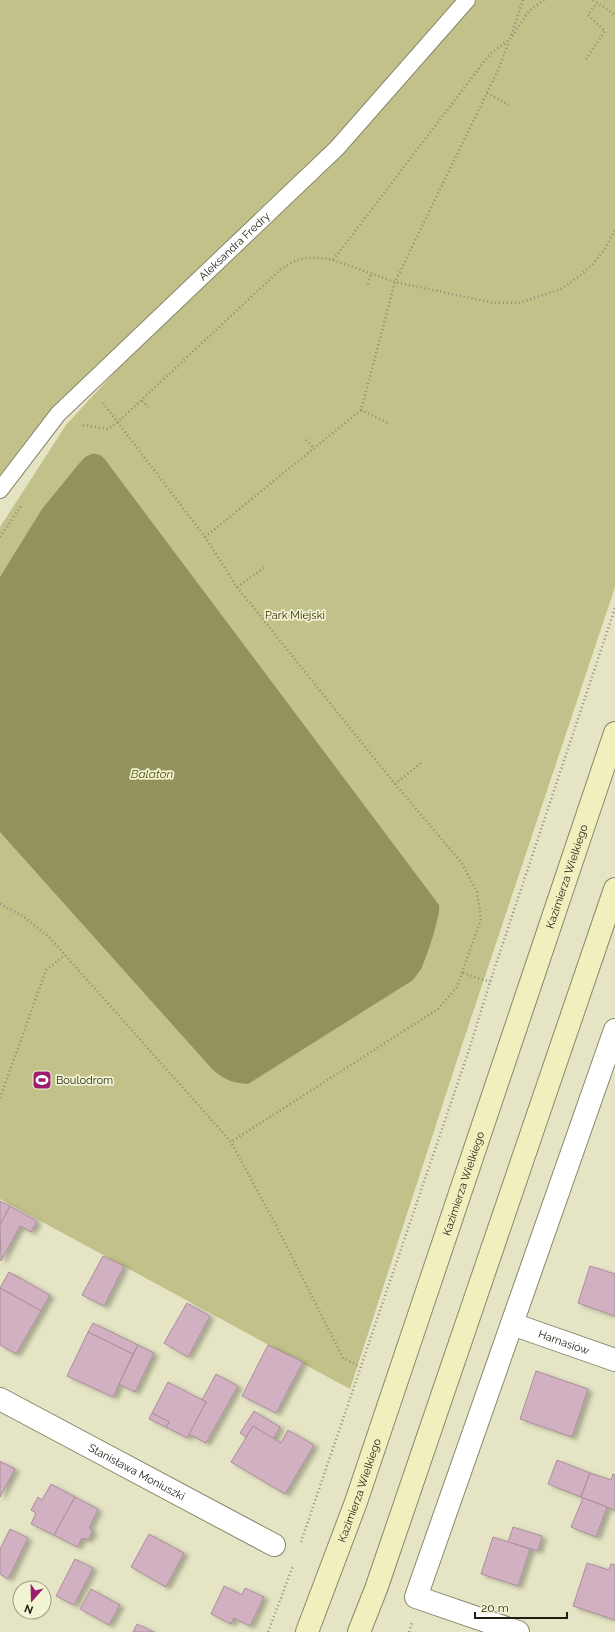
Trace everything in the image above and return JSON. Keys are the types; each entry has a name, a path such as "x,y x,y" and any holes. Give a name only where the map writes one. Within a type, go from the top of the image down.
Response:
{"main road":[{"name":"Kazimierza Wielkiego","path":"307,1632 356,1502 615,733"},
{"path":"359,1632 376,1589 615,889"}],"street":[{"path":"518,1632 416,1597 512,1324 610,1058 615,1030"},
{"name":"Harnasiów","path":"512,1324 615,1360"},
{"name":"Stanisława Moniuszki","path":"0,1399 274,1545"}],"lane":[{"name":"Aleksandra Fredry","path":"0,490 58,414 337,148 467,0"}],"path":[{"path":"205,538 361,410 395,282 499,68 523,0"},
{"path":"333,260 490,54 510,40 529,11 544,0"},
{"path":"593,0 615,15"},
{"path":"586,59 605,31 588,15 597,3"},
{"path":"487,93 509,105"},
{"path":"78,428 85,424 108,429 118,422 281,269 295,260 313,256 333,260 395,282 494,303 519,303 561,289 578,277 591,266 604,250 615,230"},
{"path":"368,284 371,274"},
{"path":"89,384 205,538 237,587 395,784 461,862 478,892 481,919 463,973 457,987 438,1009 231,1142"},
{"path":"142,400 148,406"},
{"path":"361,410 390,424"},
{"path":"306,440 314,448"},
{"path":"0,537 25,499"},
{"path":"237,587 264,568"},
{"path":"300,1546 468,1053 490,982 615,608"},
{"path":"395,784 421,764"},
{"path":"0,904 22,916 50,938 231,1142 278,1229 344,1358 360,1367"},
{"path":"0,1098 46,970 65,955"},
{"path":"463,973 490,982"},
{"path":"297,1531 304,1533"},
{"path":"268,1632 295,1560"}],"green space":[{"name":"Park Miejski","path":"0,0 615,0 615,587 461,1048 350,1389 0,1199 0,527 66,425 208,271 58,414 0,497"}],"water":[{"name":"Balaton","path":"92,454 101,456 106,461 439,905 436,926 427,954 422,967 413,980 248,1084 229,1080 213,1070 0,832 0,577 42,509 85,457"}],"building":[{"path":"0,1201 10,1206 0,1225"},
{"path":"10,1206 37,1221 31,1232 20,1226 1,1261 0,1225"},
{"path":"103,1256 124,1266 104,1306 82,1295"},
{"path":"590,1266 615,1274 615,1316 578,1303"},
{"path":"9,1272 50,1295 41,1311 0,1288"},
{"path":"0,1288 41,1311 16,1354 0,1345"},
{"path":"187,1303 210,1316 188,1357 164,1343"},
{"path":"93,1323 138,1345 133,1354 88,1332"},
{"path":"88,1332 133,1354 113,1397 67,1376"},
{"path":"138,1345 154,1353 135,1392 119,1384"},
{"path":"268,1345 303,1362 276,1413 242,1396"},
{"path":"536,1371 588,1389 572,1437 520,1419"},
{"path":"216,1374 238,1386 206,1443 189,1434 206,1402 202,1400"},
{"path":"168,1382 206,1402 187,1438 166,1427 169,1422 152,1413"},
{"path":"254,1411 280,1427 273,1439 253,1426 246,1437 240,1433"},
{"path":"152,1413 169,1422 166,1427 149,1419"},
{"path":"253,1426 281,1443 288,1430 314,1445 285,1494 231,1462"},
{"path":"557,1460 590,1473 581,1497 548,1484"},
{"path":"0,1461 15,1469 0,1497"},
{"path":"590,1473 611,1480 613,1474 615,1475 615,1510 581,1497"},
{"path":"51,1484 75,1497 54,1535 31,1524 36,1513 31,1510 38,1497 42,1500"},
{"path":"75,1497 98,1509 89,1528 93,1531 88,1540 82,1538 77,1547 54,1535"},
{"path":"583,1498 607,1507 596,1537 571,1527"},
{"path":"513,1527 542,1536 538,1551 508,1542"},
{"path":"10,1529 28,1538 8,1579 0,1574 0,1549"},
{"path":"149,1534 184,1553 166,1587 131,1567"},
{"path":"493,1537 530,1549 518,1586 481,1574"},
{"path":"75,1559 93,1568 74,1605 56,1596"},
{"path":"587,1563 609,1570 611,1564 615,1565 615,1620 573,1606"},
{"path":"224,1586 242,1595 245,1588 264,1597 250,1626 234,1618 231,1624 211,1614"},
{"path":"91,1589 120,1605 109,1625 80,1609"},
{"path":"137,1624 154,1632 133,1632"}],"place":[{"name":"Boulodrom","path":"42,1080"}]}
